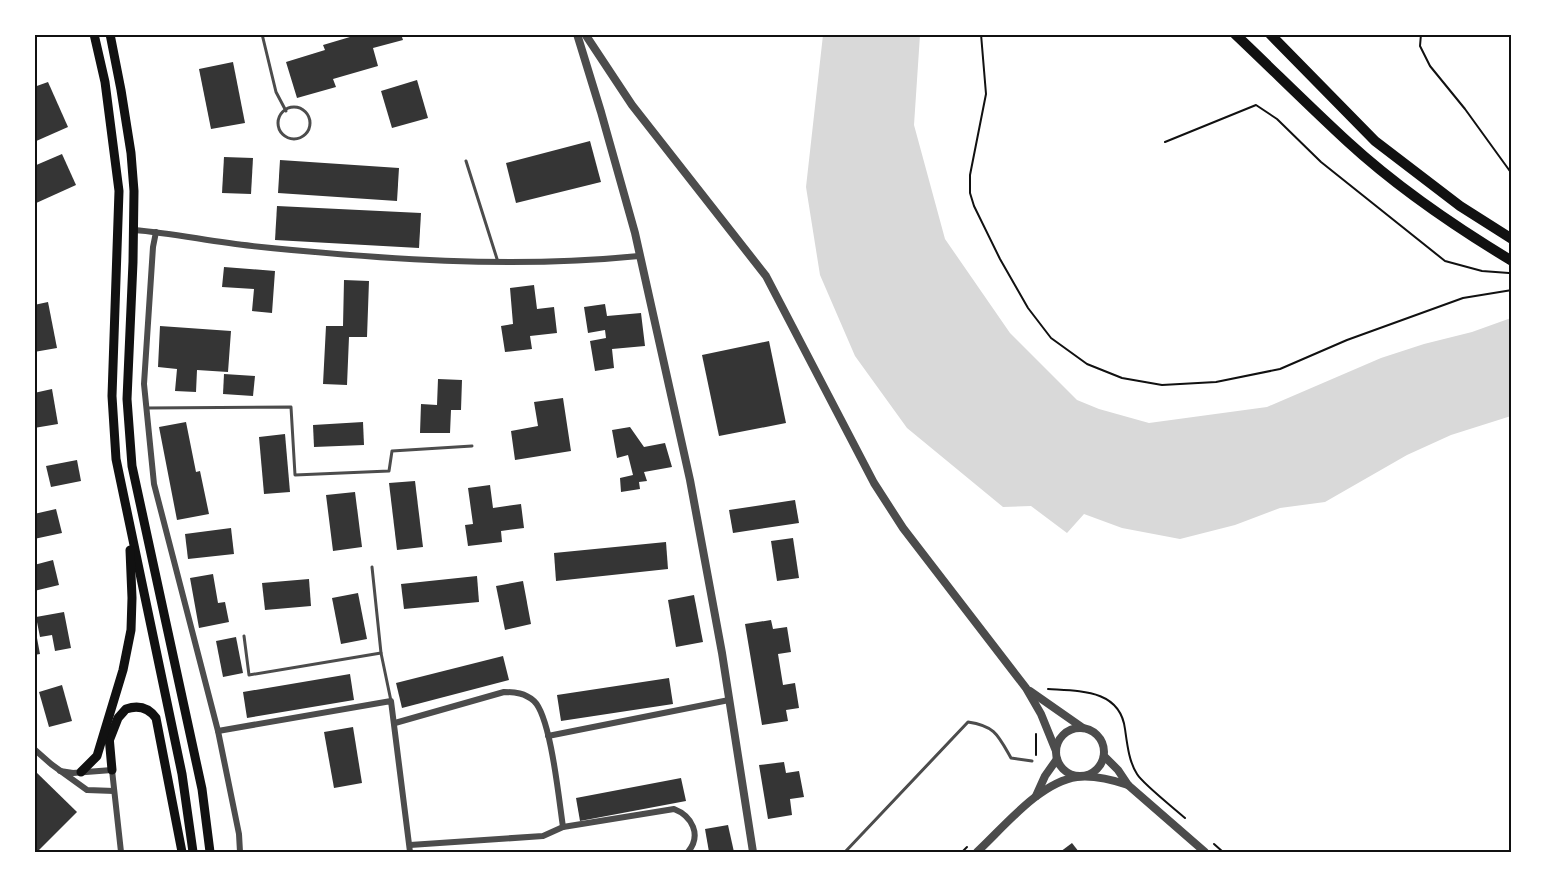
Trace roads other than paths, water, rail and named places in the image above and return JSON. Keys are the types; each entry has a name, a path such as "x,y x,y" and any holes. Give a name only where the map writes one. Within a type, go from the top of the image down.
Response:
{"highway":[{"path":"1235,34 1350,144 1413,194 1476,239 1512,261"},
{"path":"1270,34 1375,141 1460,206 1512,239"}],"main road":[{"path":"94,34 105,82 119,191 112,426 116,459 182,774 193,852"},
{"path":"110,34 120,80 134,191 127,399 132,466 202,789 210,852"},
{"path":"81,772 97,756 123,670 131,630 129,523"},
{"path":"109,741 118,718 126,710 143,708 156,718 182,852"},
{"path":"110,716 109,741 112,770"}],"street":[{"path":"577,34 602,112 635,232 690,480 753,852"},
{"path":"585,34 632,105 766,276 874,483 903,528 1026,688 1041,714 1057,755 1066,771 1079,777 1110,779 1128,785"},
{"path":"134,230 250,246 499,263 589,261 639,256"},
{"path":"156,232 153,247 144,384 154,484 218,730 239,834 240,852"},
{"path":"977,852 1035,798 1059,782 1096,770 1104,756 1104,748 1097,735 1083,728 1026,688"},
{"path":"395,723 504,692 525,695 541,711 548,736 563,827"},
{"path":"548,736 729,700"},
{"path":"218,730 391,701 410,849 543,836 563,827 674,809 688,817 693,824 695,840 688,852"},
{"path":"1035,798 1057,755 1062,736 1075,728 1083,728"},
{"path":"34,749 87,790 114,791"},
{"path":"1104,756 1118,770 1128,785 1205,852"},
{"path":"60,771 112,770 121,852"}],"lane":[{"path":"262,34 276,92 286,111"},
{"path":"296,108 308,115 310,128 306,134 293,139 281,132 279,118 286,111 296,108"},
{"path":"466,161 499,263"},
{"path":"146,408 291,407 295,475 389,471 392,451 472,446"},
{"path":"372,567 381,653 391,701"},
{"path":"244,636 249,675 381,653"},
{"path":"845,852 968,722 985,724 998,735 1011,758 1034,760"}]}
